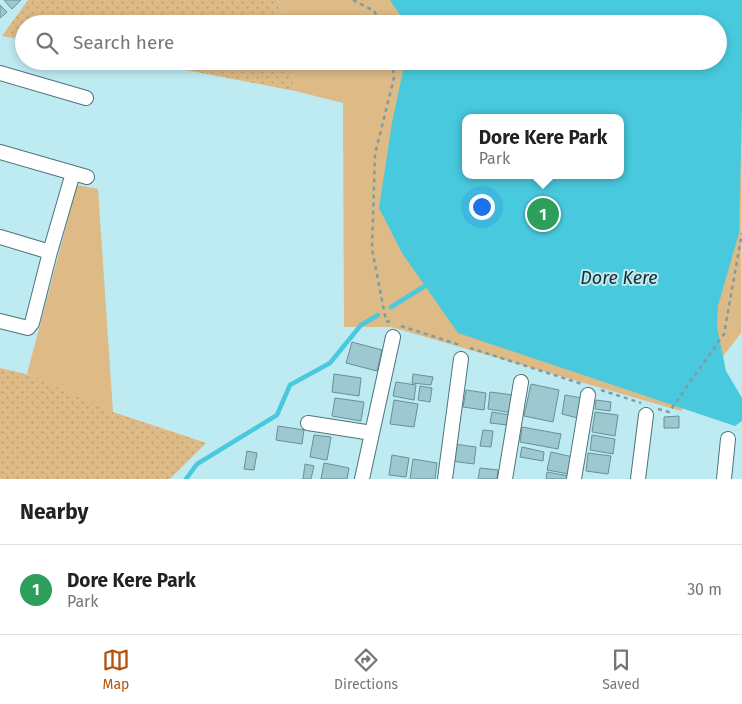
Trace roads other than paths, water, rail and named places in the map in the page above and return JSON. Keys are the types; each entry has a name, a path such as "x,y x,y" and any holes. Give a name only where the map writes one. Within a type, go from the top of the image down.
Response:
{"street":[{"path":"0,72 86,98"},
{"path":"0,152 87,177"},
{"path":"0,321 28,328 32,323 73,173"},
{"path":"0,237 50,252"},
{"path":"362,479 394,337"},
{"path":"445,479 461,359"},
{"path":"505,479 521,382"},
{"path":"574,479 589,389"},
{"path":"638,479 646,408"},
{"path":"308,423 372,433"},
{"path":"724,479 728,439"}],"water":[{"name":"Dore Kere","path":"390,0 742,0 739,233 718,306 717,327 726,371 742,398 742,421 735,426 458,333 402,253 379,208 392,123 403,70 727,70 727,15 400,15"}],"waterway":[{"path":"391,307 425,286"},
{"path":"186,479 197,464 277,415 290,385 330,363 361,325 378,315"}],"place":[{"name":"Dore Kere Park","path":"543,214"}]}
